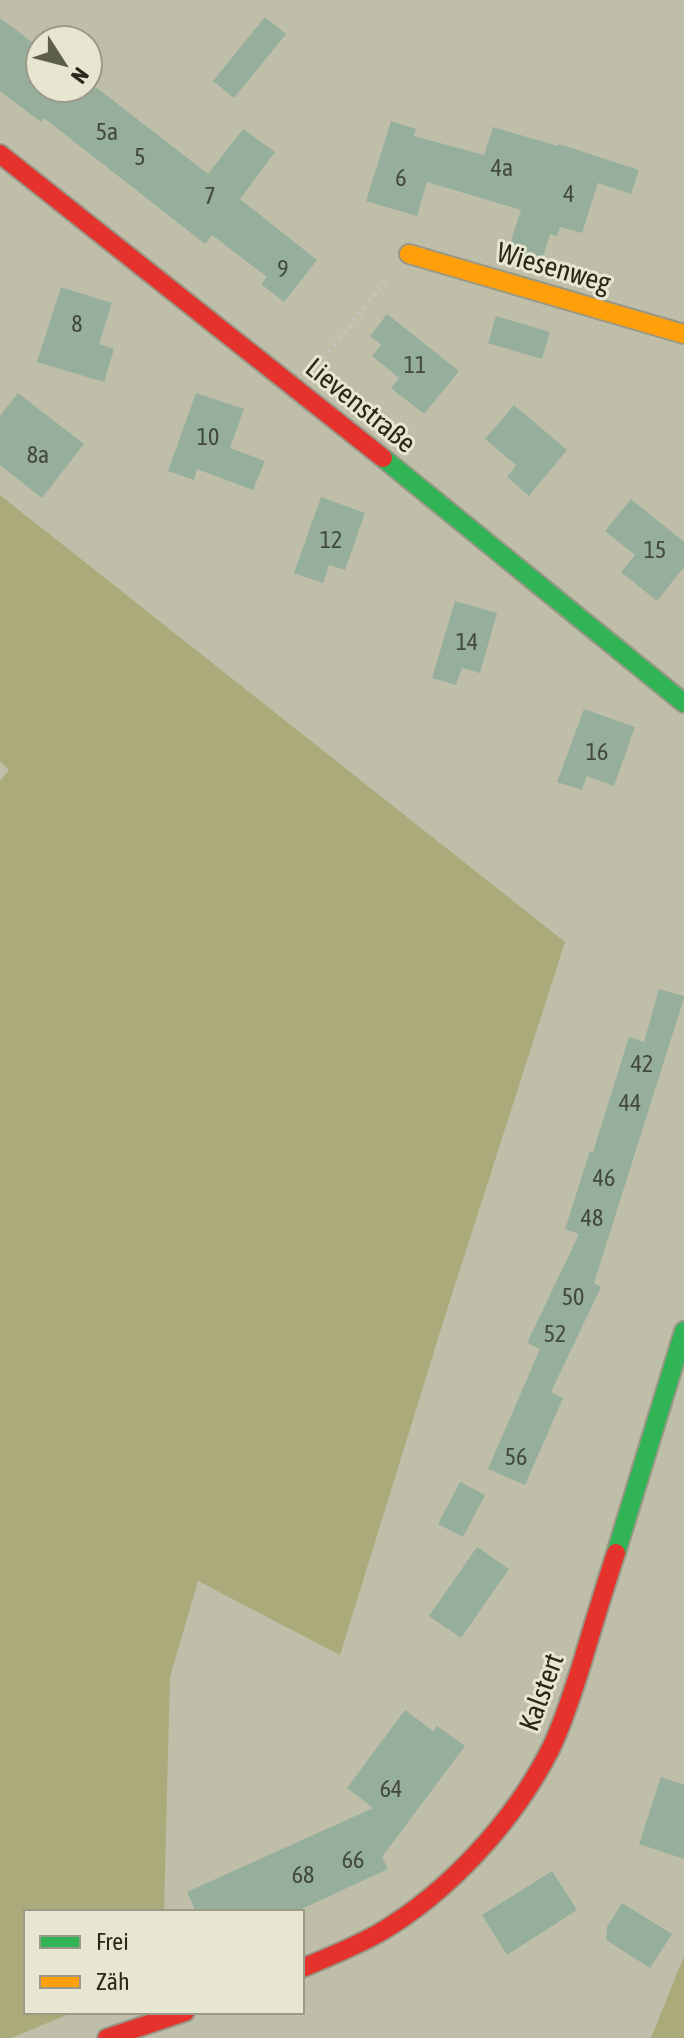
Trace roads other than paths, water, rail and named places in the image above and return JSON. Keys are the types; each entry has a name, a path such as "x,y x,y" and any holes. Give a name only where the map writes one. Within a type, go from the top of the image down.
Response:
{"street":[{"name":"Lievenstraße","path":"0,154 298,389 684,703"},
{"name":"Wiesenweg","path":"409,254 684,334"},
{"name":"Kalstert","path":"304,1967 354,1947 417,1908 471,1858 515,1807 543,1761 572,1694 684,1331"},
{"path":"107,2038 179,2014"}]}
